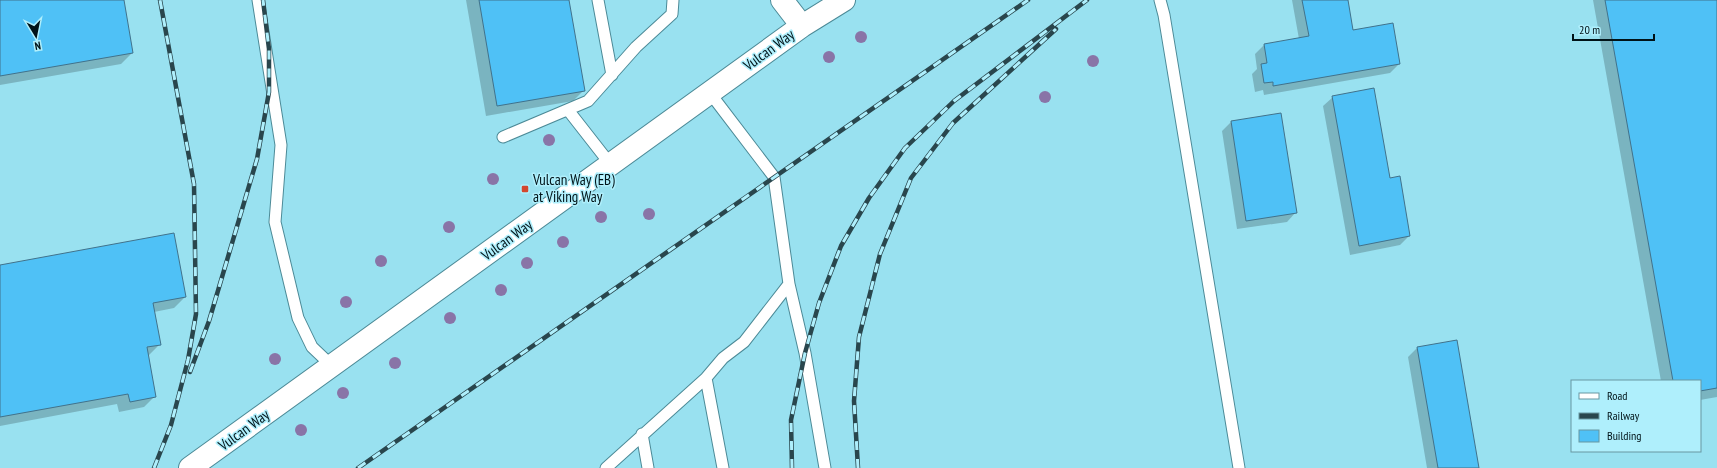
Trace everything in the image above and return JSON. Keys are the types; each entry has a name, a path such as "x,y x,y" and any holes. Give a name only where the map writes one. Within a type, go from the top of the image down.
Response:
{"street":[{"path":"782,0 802,26"},
{"name":"Vulcan Way","path":"190,468 802,26 844,0"}],"lane":[{"path":"258,0 281,145 275,222 298,318 312,347 332,366"},
{"path":"598,0 612,75"},
{"path":"503,137 588,101 636,47 672,14 673,0"},
{"path":"1160,0 1164,15 1239,468"},
{"path":"710,93 774,177 789,284 805,353 825,468"},
{"path":"568,110 611,165"},
{"path":"606,468 706,378 723,358 744,342 789,284"},
{"path":"706,378 723,468"},
{"path":"642,434 648,468"}],"shaded area":[{"path":"0,0 1717,0 1717,468 0,468"}],"building":[{"path":"0,0 124,0 133,53 0,76"},
{"path":"479,0 569,0 585,91 497,106"},
{"path":"1302,0 1348,0 1353,30 1393,23 1400,64 1273,86 1273,82 1264,83 1261,64 1267,63 1264,44 1309,36"},
{"path":"1605,0 1717,0 1717,388 1701,391 1701,380 1673,380"},
{"path":"1374,88 1390,178 1400,176 1410,236 1359,246 1332,96"},
{"path":"1281,113 1297,213 1246,221 1231,121"},
{"path":"174,233 186,297 153,303 161,345 147,347 156,397 130,402 128,394 0,417 0,265"},
{"path":"1457,340 1479,468 1438,468 1417,347"}],"railway":[{"path":"154,468 171,425 188,360 196,314 194,184 160,0"},
{"path":"190,372 209,321 257,159 269,92 269,49 263,0"},
{"path":"358,468 1028,0"},
{"path":"792,468 791,420 805,353 819,303 841,246 869,198 905,148 954,101 1087,0"},
{"path":"858,468 854,401 859,337 880,254 911,178 953,123 1056,29"}],"place":[{"name":"Vulcan Way (EB) at Viking Way","path":"525,189"}]}
